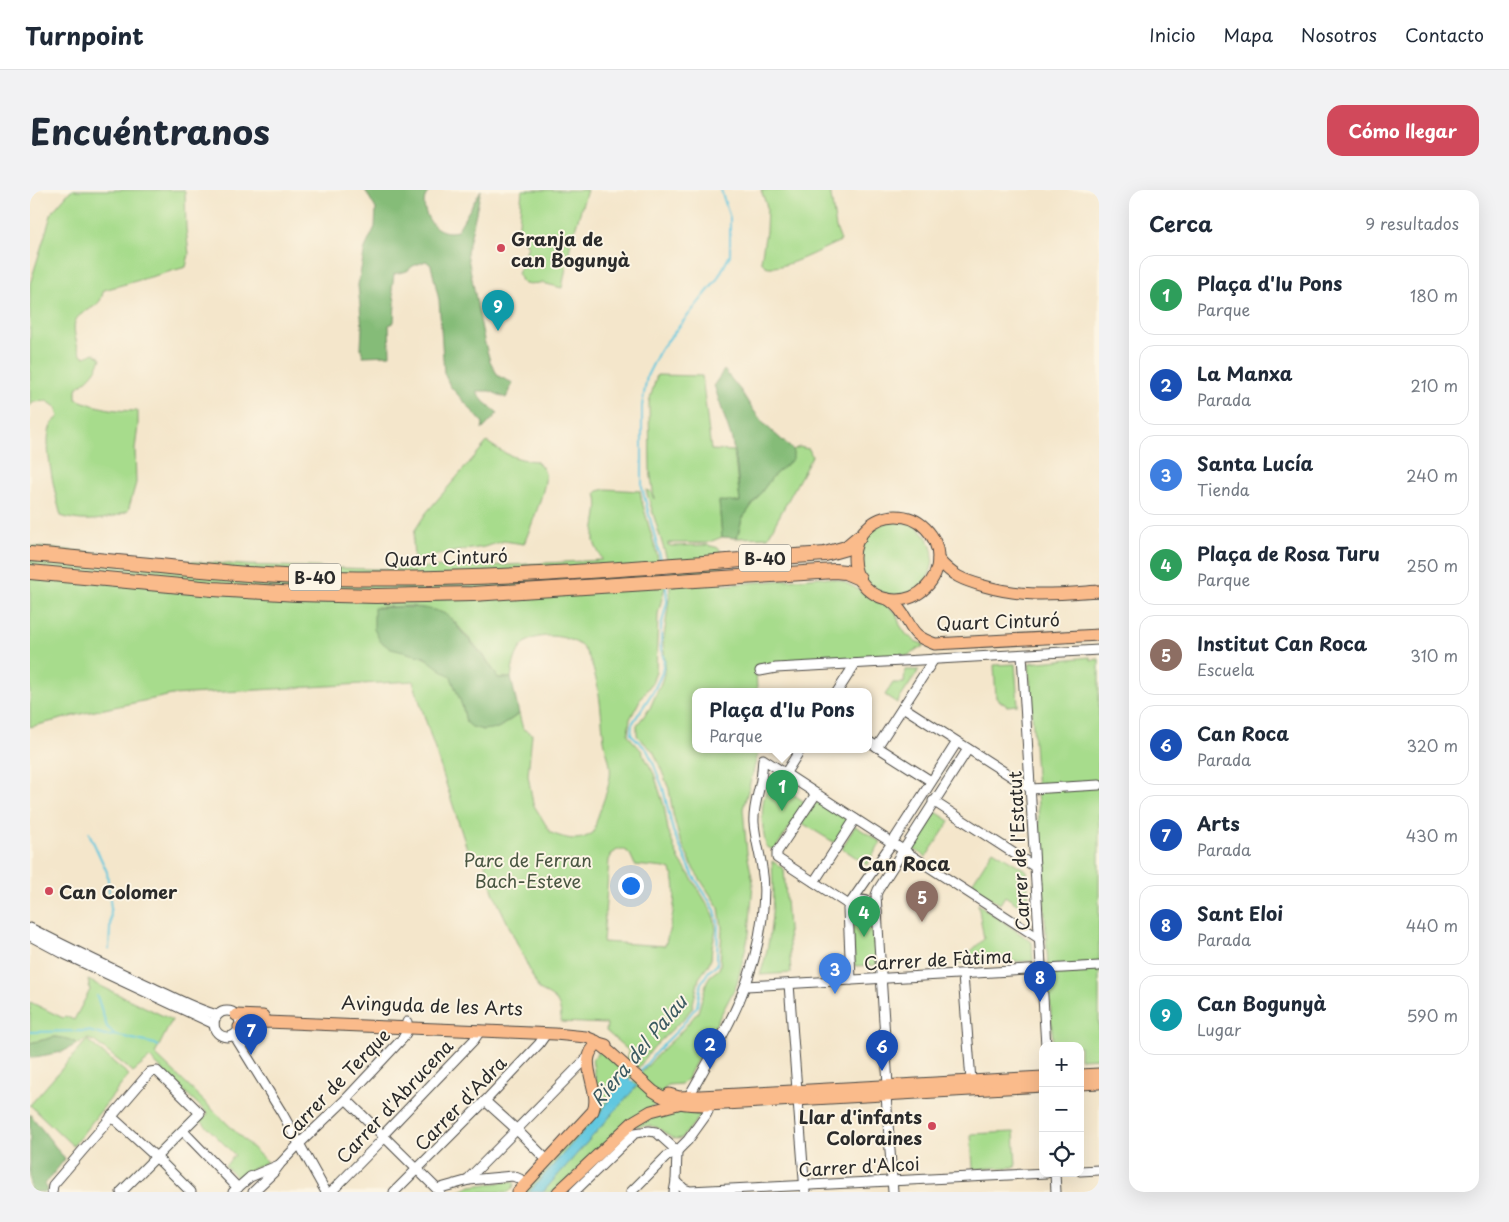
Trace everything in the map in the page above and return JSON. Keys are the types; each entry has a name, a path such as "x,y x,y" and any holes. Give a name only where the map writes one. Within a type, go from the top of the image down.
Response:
{"highway":[{"name":"Quart Cinturó","path":"30,554 246,574 333,578 438,578 600,570 824,554 846,548 859,537"},
{"name":"Quart Cinturó","path":"30,572 213,589 339,595 473,594 835,571 852,574 860,578"}],"main road":[{"path":"891,516 907,517 921,524 930,532 935,543 938,559 934,575 922,591 908,598 896,600 878,596 870,591 855,568 854,558 855,547 859,537 866,528 880,519 891,516"},
{"name":"Quart Cinturó","path":"938,559 949,571 957,576 991,588 1010,592 1045,594 1099,591"},
{"name":"Quart Cinturó","path":"888,599 899,608 912,631 923,640 935,644 1099,635"},
{"name":"Avinguda de les Arts","path":"236,1015 581,1037 592,1039 593,1049"},
{"name":"Avinguda de les Arts","path":"237,1031 246,1024 267,1022 574,1028 605,1040 623,1058"},
{"path":"521,1188 593,1111 595,1106 593,1049 623,1058 663,1097 678,1104 710,1107 798,1095 887,1090 1039,1086"},
{"path":"1084,1074 1099,1074"},
{"path":"887,1090 971,1081 1039,1077"},
{"path":"1084,1084 1099,1083"},
{"path":"656,1089 679,1097 751,1093 798,1095"},
{"path":"710,1107 721,1098 736,1098 751,1093"},
{"path":"558,1192 634,1121 651,1111 678,1104"}],"street":[{"path":"760,670 1099,650"},
{"name":"Carrer de l'Estatut","path":"1022,655 1046,1042"},
{"path":"877,747 934,659"},
{"path":"840,688 855,664"},
{"path":"904,707 1031,789 1099,786"},
{"path":"851,980 848,909 957,742"},
{"path":"872,744 931,781"},
{"path":"893,1192 876,895 902,850 968,748"},
{"path":"784,774 798,753"},
{"path":"678,1104 689,1096 727,1028 746,986 756,954 762,915 763,870 754,823 763,759 1040,939"},
{"path":"760,785 774,766"},
{"path":"816,794 776,856 778,860 851,904"},
{"path":"933,801 1035,867"},
{"path":"814,882 855,819"},
{"path":"851,904 861,900 868,901 874,905 877,911"},
{"path":"30,928 108,968 197,1008 216,1020"},
{"path":"30,936 62,953 216,1020"},
{"name":"Carrer de Fàtima","path":"746,986 1099,966"},
{"path":"963,975 971,1081"},
{"path":"789,984 805,1189"},
{"path":"226,1011 236,1015 240,1021 237,1031 228,1037 222,1036 217,1032 216,1020 226,1011"},
{"name":"Carrer de Terque","path":"257,1189 403,1038 407,1025"},
{"path":"237,1031 326,1192"},
{"name":"Carrer d'Abrucena","path":"331,1192 383,1139 383,1135 476,1038 480,1031"},
{"name":"Carrer d'Adra","path":"394,1192 485,1101 539,1044 546,1034"},
{"path":"469,1180 593,1049"},
{"path":"52,1192 53,1185 111,1116 150,1072 157,1071 200,1113 121,1192"},
{"path":"346,1099 439,1191 469,1180 514,1176 520,1179 521,1188"},
{"path":"485,1101 547,1160"},
{"path":"631,1192 668,1156 677,1151 688,1140 710,1107"},
{"path":"111,1116 156,1157 190,1192"},
{"path":"576,1191 635,1133 650,1130 656,1132 677,1151 674,1192"},
{"path":"183,1131 236,1190"},
{"name":"Carrer de Terque","path":"236,1190 250,1177 280,1164"},
{"path":"1084,1172 1099,1170"},
{"name":"Carrer d'Alcoi","path":"676,1181 688,1192 805,1189 892,1180 1039,1173"},
{"name":"Carrer de Terque","path":"255,1175 260,1178 257,1189"},
{"path":"1055,1177 1056,1192"}],"green space":[{"path":"71,190 185,191 189,254 186,267 104,290 99,302 79,316 74,325 80,354 85,357 94,353 101,358 94,372 76,389 76,399 107,408 138,411 135,449 136,483 128,511 112,517 95,520 77,520 61,516 51,470 48,444 51,426 59,417 57,408 47,401 34,402 30,406 30,284 52,212"},
{"path":"365,190 434,190 428,193 424,202 429,220 436,228 451,232 457,231 481,190 467,253 490,361 498,376 513,383 506,398 490,391 476,391 484,402 498,413 482,430 483,423 450,386 444,373 439,300 431,265 426,261 413,266 407,271 394,274 392,289 395,301 394,322 389,325 390,355 363,356 361,349 362,327 358,285 365,248 375,227 376,209"},
{"path":"522,190 587,190 571,242 562,288 543,283 525,284 521,281 518,274 528,246 518,234"},
{"path":"761,190 830,190 836,228 841,241 787,264 765,266 761,261 766,231 767,207"},
{"path":"724,370 764,424 793,450 793,459 773,476 742,519 737,538 722,537 719,501 740,502 732,440 714,385"},
{"path":"657,375 702,376 711,450 734,451 740,502 719,502 722,537 707,543 668,543 668,545 707,545 719,548 722,554 723,585 821,577 840,580 875,601 887,605 896,613 900,625 906,634 915,641 925,645 907,656 756,665 757,688 692,688 692,753 758,753 743,809 747,853 753,882 749,934 737,984 687,1079 681,1084 667,1085 654,1105 554,1192 543,1192 637,1086 633,1082 698,1012 707,981 720,966 722,928 719,908 694,870 679,837 669,789 657,759 653,751 637,734 637,725 650,708 664,674 663,644 670,592 669,566 646,490 651,492 654,499 650,469 649,402"},
{"path":"487,442 510,455 536,461 544,472 544,488 524,544 504,541 484,547 414,560 413,541 415,530 426,513"},
{"path":"799,447 809,449 812,456 768,537 737,538 742,519 773,476 792,459 793,450"},
{"name":"Parc de Ferran Bach-Esteve","path":"606,489 640,491 665,586 658,614 656,672 652,683 641,698 630,719 628,734 641,750 654,774 675,850 711,910 716,930 711,959 699,978 692,1008 653,1048 630,1079 627,1076 623,1077 629,1051 606,1031 607,1024 561,1022 559,1005 550,995 539,990 493,892 483,856 469,855 413,681 172,695 85,713 30,727 30,546 155,559 243,565 373,569 602,560 594,541 598,505 596,493","holes":["411,606 440,612 451,618 485,657 498,678 511,678 517,655 522,647 525,643 538,637 560,637 574,642 583,648 591,661 596,680 604,740 610,768 609,784 594,832 578,839 562,837 551,833 533,804 528,775 532,734 523,729 519,714 498,728 466,722 458,691 450,676 434,663 416,655 377,607","617,850 625,850 630,854 635,865 671,870 674,879 675,898 665,946 603,942 609,860"]},
{"path":"896,521 910,524 922,532 930,544 933,558 930,572 922,584 910,592 896,595 882,592 870,584 862,572 859,558 862,544 870,532 882,524"},
{"path":"397,607 432,610 443,613 454,621 498,678 511,678 519,714 498,728 483,730 472,727 466,722 463,708 451,677 424,657 391,649 380,641 374,629 374,608"},
{"path":"1090,657 1091,660 1099,659 1099,1058 1084,1059 1084,1042 1053,1042 1029,663"},
{"path":"1015,664 1018,705 1007,706 996,698 994,665"},
{"path":"905,670 919,670 897,703 885,695 893,683 904,683"},
{"path":"774,776 793,788 790,792 806,803 775,849 771,849 766,846 762,810 766,792"},
{"path":"817,800 849,819 835,843 802,823"},
{"path":"936,812 950,821 926,857 912,848"},
{"path":"855,826 881,842 867,865 842,848"},
{"path":"993,850 1027,871 1029,909 1023,908 1005,896 1000,904 971,885"},
{"path":"772,861 784,869 791,973 760,975 768,947 772,918"},
{"path":"863,903 874,910 877,965 855,966 851,912 856,905"},
{"path":"978,904 1032,942 1033,961 958,963 984,939"},
{"path":"88,980 172,1020 155,1054 267,1162 250,1170 239,1179 225,1166 235,1155 201,1121 208,1114 150,1058 133,1072 94,1041 87,1039 77,1044 55,1037 30,1043 30,1002 63,1018 65,1016 74,1020 90,990"},
{"path":"55,1037 64,1038 77,1044 62,1052 30,1058 30,1043"},
{"path":"87,1040 129,1075 73,1146 30,1105"},
{"path":"600,1051 623,1070 611,1080 611,1092 607,1102 603,1109 529,1192 524,1192 599,1107 605,1088 598,1091 592,1060"},
{"path":"703,1112 682,1138 678,1139 674,1139 654,1126 635,1126 643,1117 665,1113"},
{"path":"30,1114 65,1159 45,1184 47,1192 30,1192"},
{"path":"1014,1132 1016,1167 973,1169 971,1134"},
{"path":"512,1181 514,1186 509,1192 458,1192 471,1186"}],"water":[{"name":"Riera del Palau","path":"627,1076 637,1086 543,1192 529,1192 603,1109 610,1095 611,1080"}],"waterway":[{"name":"Riera del Palau","path":"661,560 642,488 642,406 647,376 660,350 716,281 730,255 730,218 721,190"},
{"name":"Riera del Palau","path":"640,1072 697,1006 701,983 709,971 717,965 718,922 715,910 693,875 673,831 663,788 652,760 647,750 631,734 632,724 654,690 662,673 664,660 661,649 661,627 667,602 666,586"},
{"path":"89,833 107,872 111,909 109,949"},
{"path":"97,996 107,1027 114,1034"},
{"path":"30,1032 88,1031 106,1036 115,1035 158,1046"}],"place":[{"name":"Granja de can Bogunyà","path":"501,248"},
{"name":"Can Bogunyà","path":"498,331"},
{"name":"Plaça d'Iu Pons","path":"782,811"},
{"name":"Can Colomer","path":"49,891"},
{"name":"Institut Can Roca","path":"922,922"},
{"name":"Plaça de Rosa Turu","path":"864,937"},
{"name":"Santa Lucía","path":"835,994"},
{"name":"Sant Eloi","path":"1040,1002"},
{"name":"Arts","path":"251,1055"},
{"name":"La Manxa","path":"710,1069"},
{"name":"Can Roca","path":"882,1071"},
{"name":"Llar d'infants Coloraines","path":"932,1126"}],"district":[{"name":"Can Roca","path":"904,863"}]}
